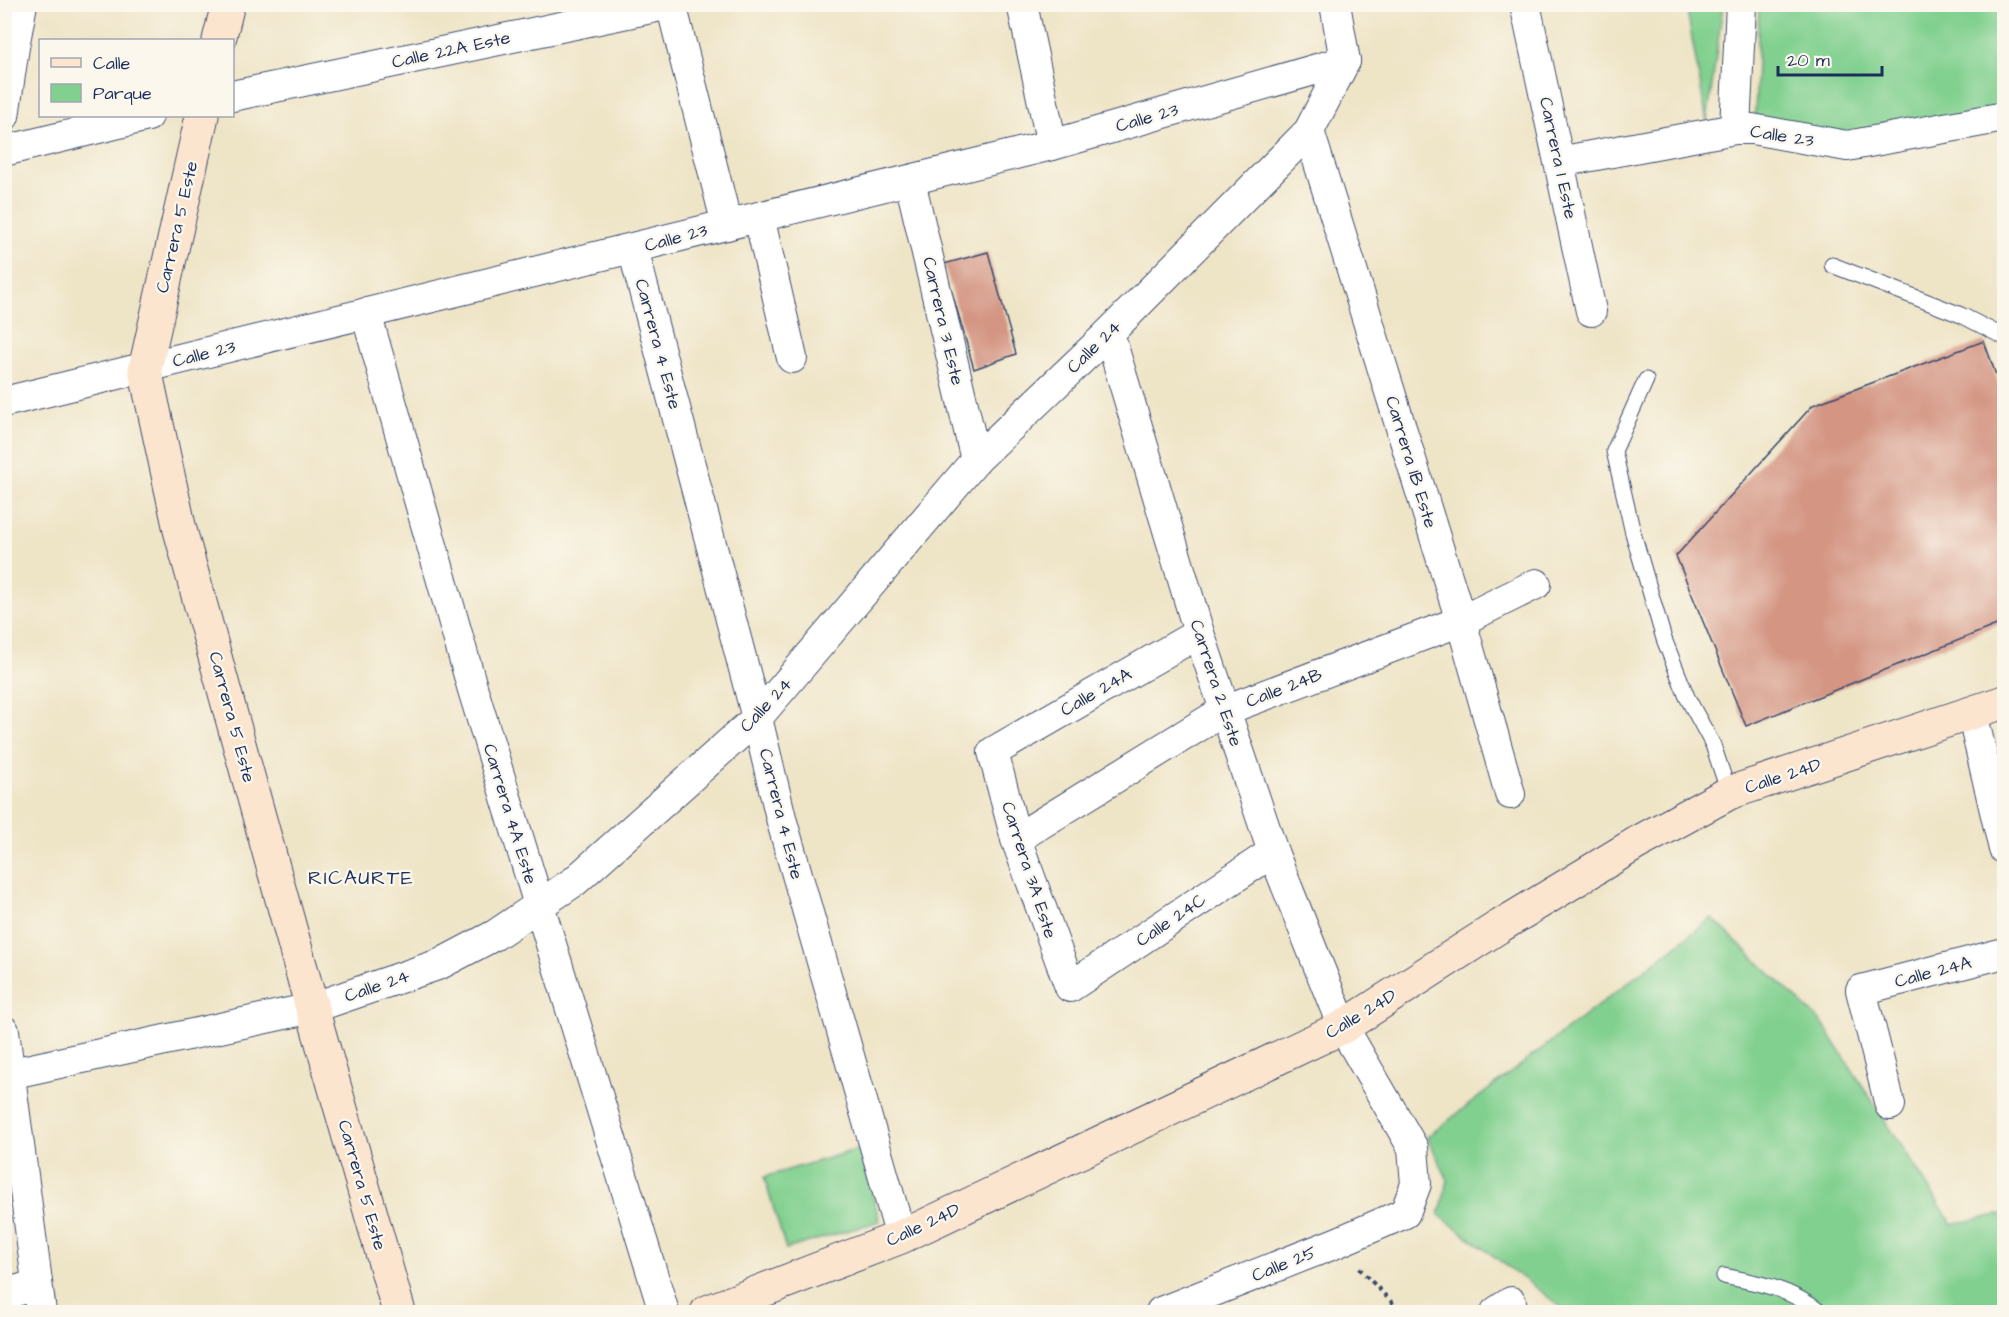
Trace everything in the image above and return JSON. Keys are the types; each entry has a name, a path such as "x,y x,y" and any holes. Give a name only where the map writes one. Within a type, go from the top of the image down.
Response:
{"street":[{"path":"4,116 22,4"},
{"path":"219,39 228,4"},
{"path":"671,4 727,225"},
{"name":"Calle 22A Este","path":"234,96 671,4"},
{"path":"1022,4 1052,145"},
{"path":"1335,4 1345,61"},
{"name":"Carrera 1 Este","path":"1525,4 1591,311"},
{"path":"1735,129 1742,4"},
{"name":"Calle 23","path":"4,402 1052,145 1345,61"},
{"name":"Calle 24","path":"8,1074 312,1008 440,964 495,935 575,881 757,718 976,460 1109,333 1309,131 1345,61"},
{"path":"4,151 144,117"},
{"name":"Carrera 5 Este","path":"202,117 145,369 180,530 399,1312"},
{"name":"Calle 23","path":"1560,162 1735,129 1752,129 1847,146 2004,117"},
{"name":"Carrera 1B Este","path":"1309,131 1461,621 1510,794"},
{"name":"Carrera 3 Este","path":"910,181 976,460"},
{"path":"759,217 792,358"},
{"name":"Carrera 4 Este","path":"633,249 757,718 782,822 901,1237"},
{"name":"Carrera 4A Este","path":"366,313 473,690 664,1312"},
{"name":"Carrera 2 Este","path":"1109,333 1199,633 1273,852 1343,1027"},
{"name":"Calle 24B","path":"1016,839 1225,710 1461,621 1536,584"},
{"name":"Calle 24A","path":"993,752 1199,633"},
{"name":"Calle 24D","path":"707,1312 901,1237 1343,1027 1500,926 1637,843 1729,793 2004,702"},
{"path":"1972,713 2004,849"},
{"name":"Carrera 3A Este","path":"993,752 1016,839 1070,987"},
{"name":"Calle 24C","path":"1070,987 1273,852"},
{"name":"Calle 24A","path":"1890,1105 1861,990 2004,953"},
{"name":"Calle 25","path":"1161,1312 1336,1243 1405,1213 1416,1184 1413,1148 1343,1027"},
{"path":"4,1031 39,1298 4,1295"}],"lane":[{"path":"1832,265 1961,315 2004,338"},
{"path":"1646,380 1614,451 1633,533 1664,639 1687,697 1713,745 1729,793"},
{"path":"1724,1276 1772,1286 1810,1304 1820,1312"}],"path":[{"path":"1336,1243 1401,1312"}],"green space":[{"path":"1686,5 1723,5 1707,122"},
{"path":"1759,5 2004,5 2004,109 1869,134 1818,132 1755,117"},
{"path":"1712,918 1822,1023 1952,1224 2004,1214 2004,1312 1568,1312 1439,1215 1448,1180 1427,1137"},
{"path":"859,1149 880,1221 786,1249 764,1177"}],"building":[{"path":"988,252 1016,354 974,369 944,264"},
{"path":"1984,341 2004,398 2004,622 1746,726 1676,556 1813,405"}],"district":[{"name":"RICAURTE","path":"361,878"}]}
